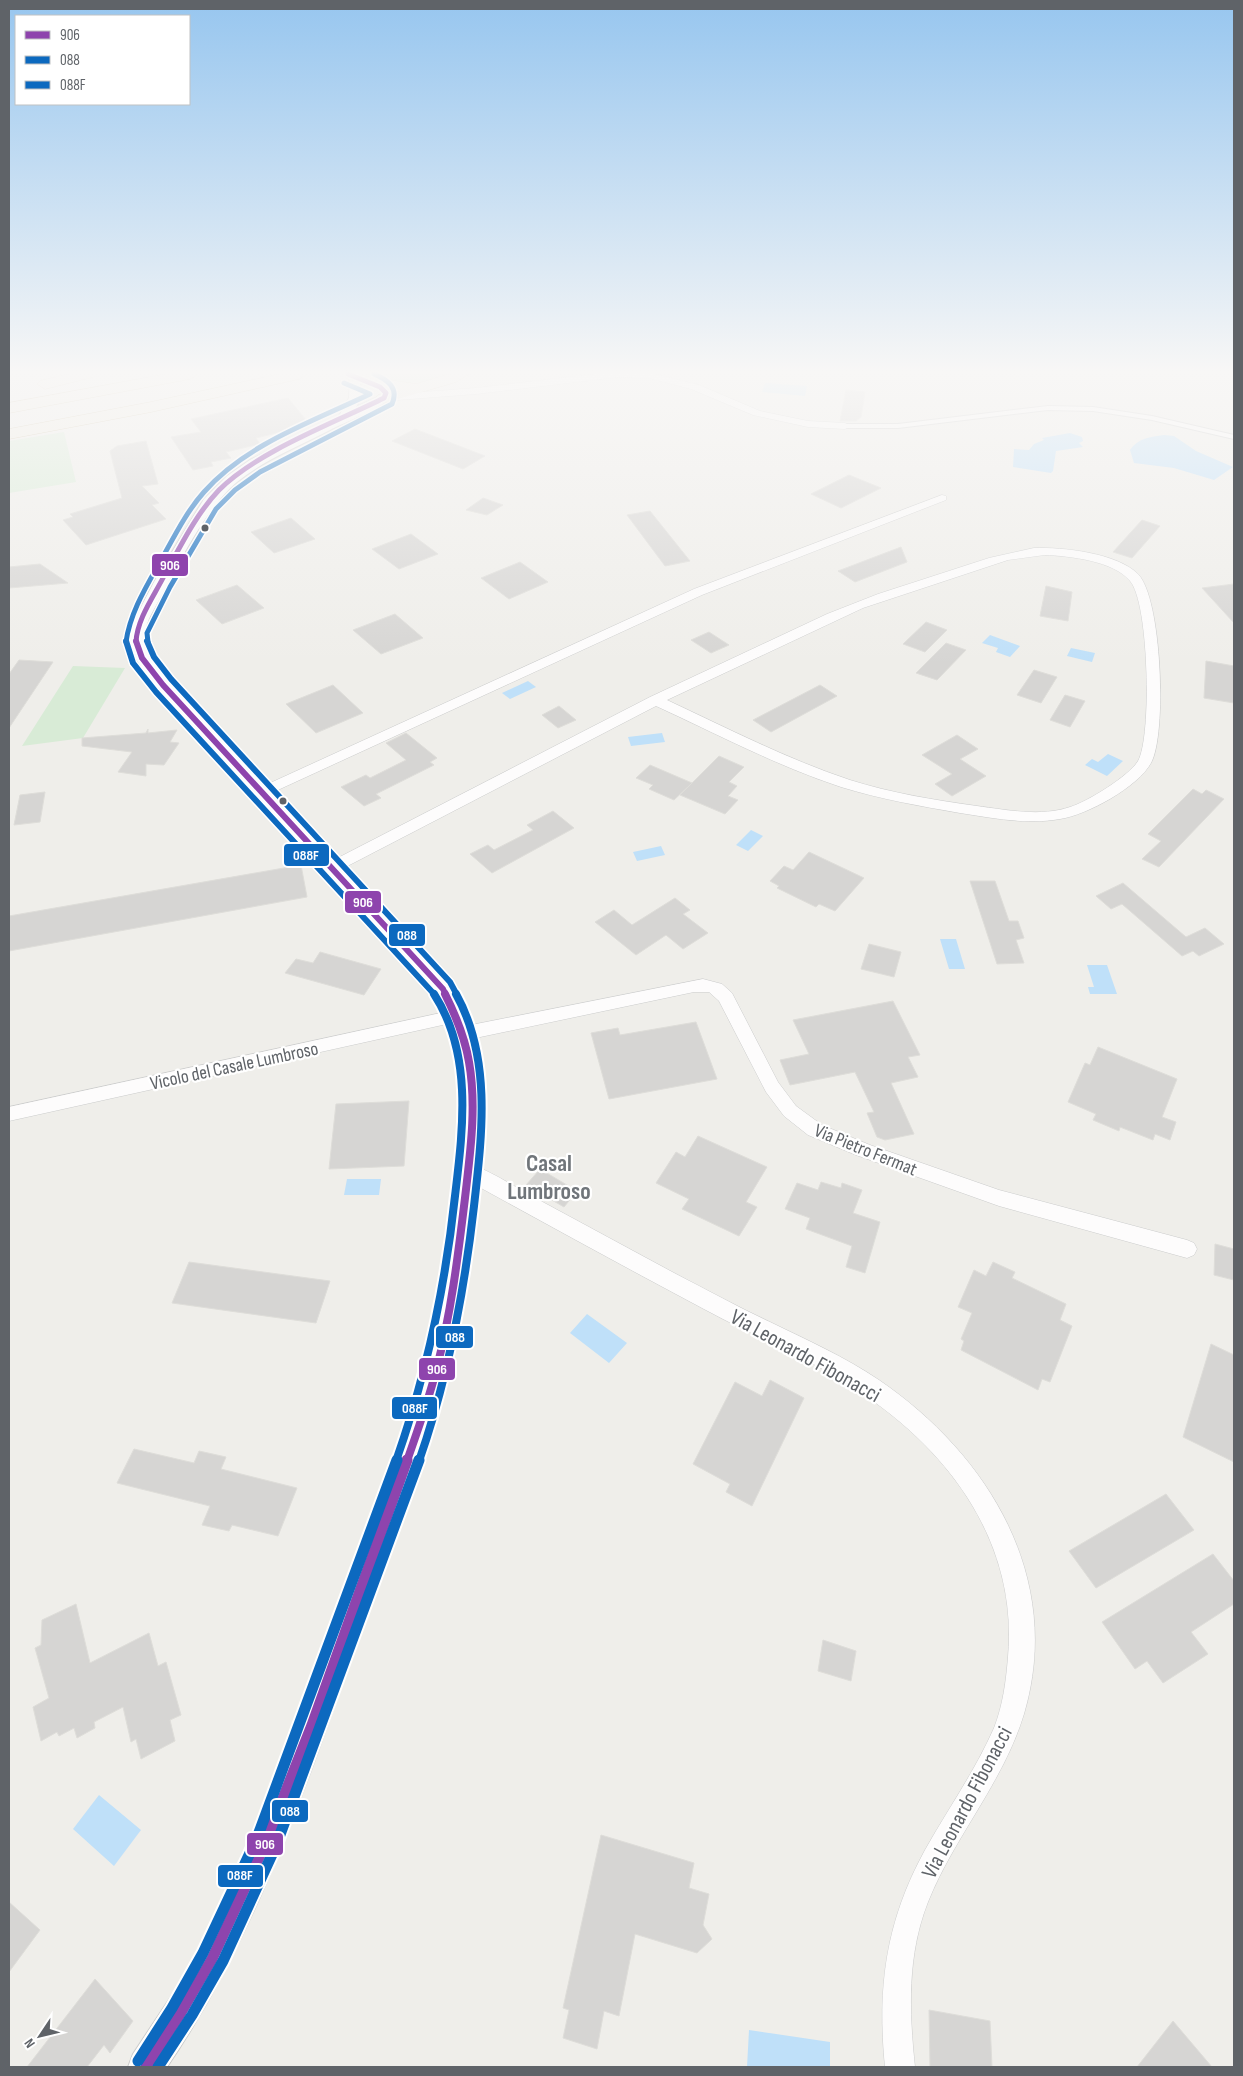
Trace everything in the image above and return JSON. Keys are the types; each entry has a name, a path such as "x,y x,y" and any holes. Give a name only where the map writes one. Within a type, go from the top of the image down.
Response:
{"street":[{"path":"146,2067 173,2030 196,1990 241,1900 297,1763 411,1448 435,1374 451,1303 472,1126 473,1081 462,1024 442,989 150,670 138,648 137,630 160,582 202,512 221,488 245,471"},
{"path":"262,792 698,592 942,498"},
{"path":"331,868 522,766 655,700 868,602 979,566 1036,552 1088,558 1114,566 1131,575 1140,586 1151,634 1151,736 1150,750 1146,761 1134,776 1086,806 1047,816 1016,816 925,803 855,786 810,770 655,700"},
{"name":"Via Pietro Fermat","path":"462,1024 694,986 710,986 719,989 726,997 769,1082 782,1102 799,1119 815,1130 862,1150 999,1198 1188,1249"},
{"name":"Vicolo del Casale Lumbroso","path":"9,1114 462,1024"},
{"name":"Via Leonardo Fibonacci","path":"468,1171 756,1327 871,1386 914,1420 950,1455 982,1497 997,1525 1010,1553 1020,1589 1024,1631 1018,1683 1013,1709 994,1756 928,1872 907,1924 896,1974 895,1994 896,2031 900,2067"}],"green space":[{"path":"9,471 73,471 76,482 9,493"},
{"path":"73,666 125,668 83,738 22,746"}],"water":[{"path":"1038,471 1053,471 1051,473"},
{"path":"1184,471 1227,471 1214,480"},
{"path":"990,635 1020,646 1010,657 996,652 998,648 982,643"},
{"path":"1071,648 1095,653 1092,662 1067,656"},
{"path":"528,681 536,687 510,699 502,693"},
{"path":"662,733 665,742 631,746 628,737"},
{"path":"1108,754 1123,761 1107,776 1085,765 1092,759 1098,762"},
{"path":"751,830 763,836 748,851 736,845"},
{"path":"661,846 665,855 637,861 633,852"},
{"path":"940,939 956,939 965,969 949,969"},
{"path":"1087,965 1107,965 1117,994 1090,994 1088,987 1094,987"},
{"path":"347,1179 381,1179 379,1195 344,1195"},
{"path":"587,1314 627,1343 609,1363 570,1333"},
{"path":"99,1795 141,1830 114,1866 73,1829"},
{"path":"749,2030 830,2042 830,2067 747,2067"}],"building":[{"path":"115,471 154,471 158,484 142,486 159,503 152,505 166,519 86,545 63,520 73,517 70,514 122,498"},
{"path":"849,475 881,488 841,508 811,494"},
{"path":"483,498 503,505 487,515 466,510"},
{"path":"650,511 690,561 665,566 627,515"},
{"path":"291,518 315,539 274,553 251,532"},
{"path":"1142,520 1160,526 1132,558 1113,552"},
{"path":"411,534 438,554 399,569 372,549"},
{"path":"901,547 907,562 855,582 838,571"},
{"path":"520,562 548,582 509,599 481,578"},
{"path":"40,564 68,583 9,588 9,567"},
{"path":"1234,584 1234,623 1202,588"},
{"path":"237,585 264,608 222,624 196,600"},
{"path":"1046,586 1072,592 1068,621 1040,616"},
{"path":"395,614 423,638 381,654 353,630"},
{"path":"926,622 947,630 925,652 903,644"},
{"path":"709,632 729,645 711,653 691,640"},
{"path":"946,643 966,650 937,680 916,673"},
{"path":"19,660 53,662 9,728 9,674"},
{"path":"1206,661 1234,666 1234,703 1204,698"},
{"path":"1034,670 1057,677 1041,703 1017,695"},
{"path":"333,685 363,713 316,733 286,704"},
{"path":"820,685 837,696 771,732 753,720"},
{"path":"1065,695 1085,701 1070,727 1050,720"},
{"path":"559,706 576,720 558,728 542,715"},
{"path":"148,729 148,733 177,730 170,742 179,743 164,765 146,764 146,776 118,772 132,752 82,746 82,738 146,733"},
{"path":"406,733 437,758 430,762 434,765 376,794 381,798 364,806 341,787 366,775 370,778 406,760 386,743"},
{"path":"957,735 978,749 960,759 986,776 952,796 935,784 952,774 922,755"},
{"path":"719,756 744,767 729,782 737,786 728,796 738,800 725,814 680,795"},
{"path":"650,765 692,783 674,800 649,789 653,785 636,778"},
{"path":"1193,789 1202,794 1206,790 1224,799 1159,867 1142,859 1161,841 1148,834"},
{"path":"45,792 40,822 14,825 20,795"},
{"path":"553,811 574,828 492,873 470,854 488,845 494,850 533,830 527,825"},
{"path":"809,852 864,878 835,911 819,904 816,907 777,888 779,886 770,881 784,866 793,870"},
{"path":"301,865 307,897 9,951 9,916"},
{"path":"970,881 995,881 1009,921 1018,921 1024,938 1016,940 1024,963 997,964"},
{"path":"1123,883 1186,937 1205,928 1224,944 1199,956 1193,951 1182,956 1122,904 1111,909 1096,896"},
{"path":"675,898 690,910 683,914 708,933 683,949 666,935 636,955 595,922 614,910 632,925"},
{"path":"869,944 901,952 894,977 861,969"},
{"path":"320,952 381,969 364,995 285,973 296,959 313,963"},
{"path":"893,1001 920,1055 908,1057 918,1077 891,1083 914,1134 885,1140 877,1137 867,1113 874,1112 855,1072 790,1085 780,1060 809,1054 793,1020"},
{"path":"696,1022 717,1079 609,1099 591,1033 618,1028 620,1035"},
{"path":"1098,1047 1177,1079 1162,1117 1176,1122 1170,1140 1155,1134 1153,1140 1120,1127 1119,1131 1093,1120 1096,1114 1068,1102 1085,1063 1090,1065"},
{"path":"409,1101 404,1166 329,1169 336,1104"},
{"path":"698,1136 767,1167 746,1202 757,1207 739,1236 682,1209 689,1199 656,1183 676,1152 685,1157"},
{"path":"540,1169 577,1191 564,1207 526,1185"},
{"path":"821,1182 841,1188 842,1183 862,1190 853,1213 880,1222 865,1273 846,1267 852,1246 806,1229 810,1218 785,1209 797,1183 818,1190"},
{"path":"1215,1244 1234,1249 1234,1280 1214,1275"},
{"path":"189,1262 330,1281 316,1323 172,1303"},
{"path":"993,1262 1015,1272 1012,1278 1066,1304 1060,1320 1072,1326 1050,1382 1042,1379 1038,1390 961,1350 964,1341 961,1339 972,1313 958,1307 974,1270 986,1276"},
{"path":"1211,1344 1234,1355 1234,1462 1183,1437"},
{"path":"770,1380 804,1398 752,1506 726,1492 730,1484 693,1464 735,1382 762,1396"},
{"path":"134,1449 194,1463 199,1451 226,1457 221,1469 297,1488 278,1536 232,1525 229,1531 202,1525 210,1506 117,1483"},
{"path":"1166,1494 1194,1530 1096,1588 1069,1551"},
{"path":"1213,1554 1234,1581 1234,1604 1191,1632 1208,1654 1163,1683 1147,1661 1135,1669 1102,1622"},
{"path":"76,1604 90,1663 149,1633 158,1666 166,1662 181,1715 170,1720 175,1741 141,1759 136,1739 131,1742 123,1707 94,1722 95,1728 77,1738 74,1728 59,1736 57,1732 41,1741 33,1707 49,1698 35,1648 41,1645 42,1620"},
{"path":"823,1640 856,1651 851,1681 818,1671"},
{"path":"601,1835 694,1863 689,1888 709,1894 703,1925 712,1939 697,1953 635,1934 619,2016 604,2011 597,2049 563,2038 569,2010 563,2008"},
{"path":"9,1902 40,1930 9,1972"},
{"path":"95,1979 133,2021 110,2053 104,2045 87,2067 27,2067"},
{"path":"929,2010 990,2021 992,2067 930,2067"},
{"path":"1173,2021 1212,2067 1137,2067"}],"transit line":[{"name":"088F","path":"138,2061 172,2008 203,1953 257,1838 303,1719 396,1463 415,1408 435,1333 444,1285 461,1138 462,1090 460,1066 455,1042 447,1019 435,995 156,692 133,663 127,650 128,631 134,613 155,570 201,495 226,471"},
{"name":"906","path":"146,2067 212,1959 240,1902 265,1844 312,1725 407,1460 433,1383 450,1305 463,1214 471,1138 472,1087 469,1063 464,1038 443,989 163,685 139,652 136,640 145,613 191,529 218,491 244,471"},
{"name":"088","path":"158,2067 192,2015 223,1961 275,1848 299,1790 416,1468 445,1379 456,1332 464,1285 481,1136 482,1109 478,1057 472,1031 463,1006 450,982 171,679 154,657 148,645 147,633 170,587 216,509 235,490 262,471"}],"district":[{"name":"Casal Lumbroso","path":"549,1177"}]}
